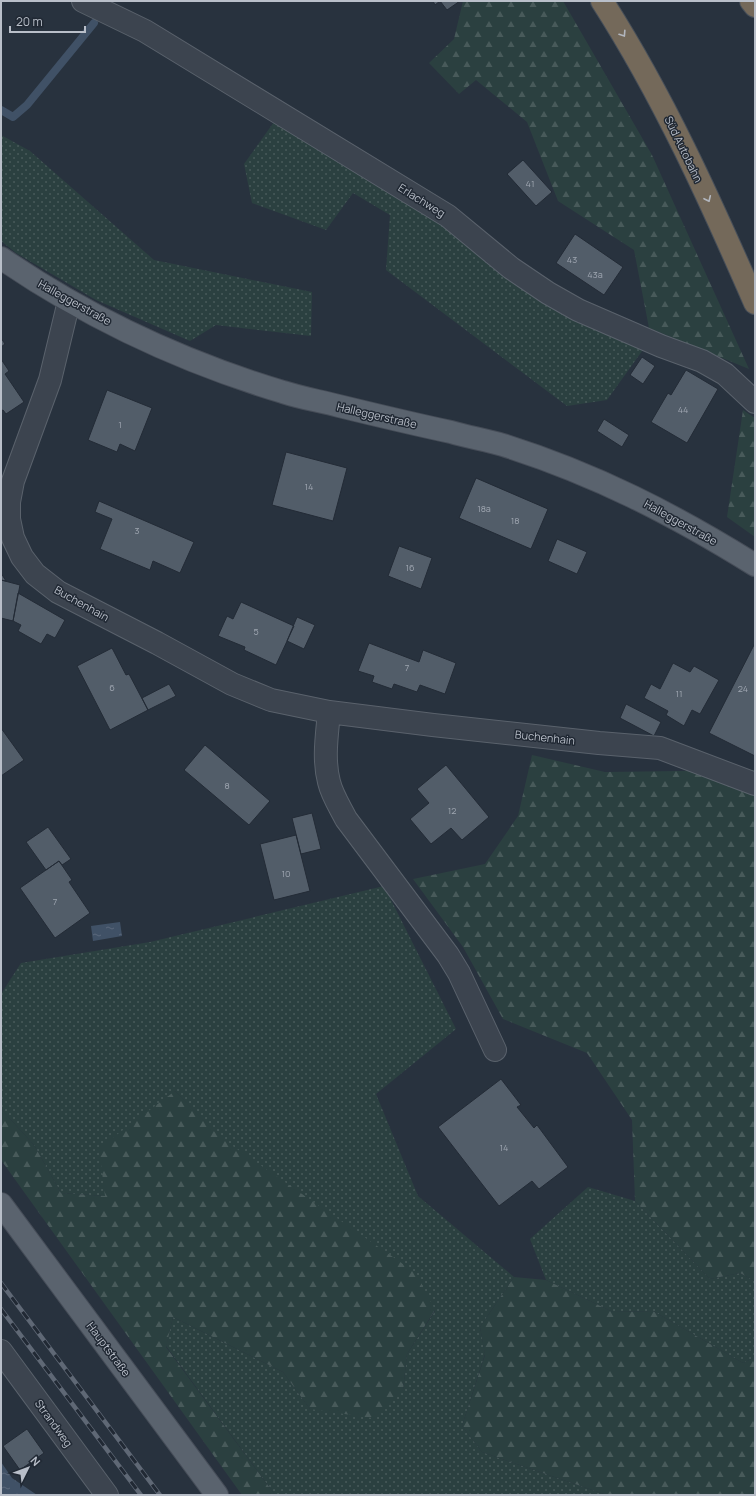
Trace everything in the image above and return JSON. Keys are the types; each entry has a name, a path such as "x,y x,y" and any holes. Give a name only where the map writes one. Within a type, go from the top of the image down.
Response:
{"highway":[{"name":"Süd Autobahn","path":"602,1 628,42 676,131 755,303"},
{"path":"751,1 755,6"}],"main road":[{"name":"Halleggerstraße","path":"1,258 70,301 155,345 209,368 276,390 501,444 566,467 612,486 664,512 705,534 755,565"},
{"name":"Hauptstraße","path":"1,1204 217,1495"}],"street":[{"name":"Erlachweg","path":"83,1 145,31 448,216 511,268 554,296 578,310 661,346 702,361 725,374 755,402"},
{"name":"Buchenhain","path":"70,301 50,380 13,481 9,502 13,538 22,557 35,574 58,592 232,684 271,700 329,712 432,725 660,748 755,784"},
{"path":"329,712 326,753 328,781 335,799 346,819 448,955 459,973 495,1050"},
{"name":"Strandweg","path":"1,1351 107,1495"}],"green space":[{"path":"463,1 563,1 652,155 749,369 649,328 634,250 558,201 527,122 476,80 459,94 429,63 454,39"},
{"path":"274,122 410,201 546,304 645,347 607,400 567,406 386,270 390,215 353,193 326,230 252,203 244,164"},
{"path":"1,135 30,151 154,260 312,292 311,336 216,325 190,341 96,300 16,253 1,241"},
{"path":"743,410 755,418 755,537 727,517"},
{"path":"532,755 605,772 755,770 755,1281 740,1273 710,1279 635,1201 632,1120 587,1053 503,1019 463,947 413,879 485,864 518,816"},
{"path":"384,886 456,1029 376,1094 418,1196 514,1277 480,1327 485,1354 462,1426 482,1452 607,1495 275,1495 166,1346 173,1317 283,1372 310,1409 403,1390 407,1354 435,1311 220,1138 175,1091 105,1196 61,1193 34,1145 1,1109 1,994 21,963 150,942"},
{"path":"175,1091 221,1138 416,1273 435,1310 407,1354 403,1390 372,1418 310,1409 283,1372 173,1317 166,1347 275,1495 242,1495 1,1160 1,1109 34,1145 61,1193 105,1196 99,1148"},
{"path":"588,1187 635,1201 710,1279 740,1273 755,1281 755,1357 743,1363 653,1311 613,1312 546,1280 530,1239"},
{"path":"514,1277 546,1280 613,1312 653,1311 743,1363 755,1357 755,1495 607,1495 482,1452 462,1426 485,1355 480,1327"}],"water":[{"path":"120,922 122,936 93,941 91,926"},
{"path":"1,1462 12,1478 37,1495 1,1495"}],"building":[{"path":"433,1 440,1 435,5"},
{"path":"440,1 460,1 447,10"},
{"path":"523,160 552,192 536,206 507,174"},
{"path":"575,234 623,267 604,295 556,263"},
{"path":"1,338 5,344 1,347"},
{"path":"642,357 655,366 643,384 630,375"},
{"path":"1,359 9,371 5,374 24,402 6,414 3,410 1,411"},
{"path":"686,370 718,389 687,443 651,422 668,393 671,395"},
{"path":"107,390 152,408 135,451 120,444 117,452 88,440"},
{"path":"604,419 629,435 622,447 597,431"},
{"path":"286,452 347,468 333,521 272,505"},
{"path":"476,478 548,509 531,549 459,518"},
{"path":"99,501 194,542 180,573 153,561 150,570 100,549 112,519 95,512"},
{"path":"557,539 587,552 577,574 548,561"},
{"path":"399,546 432,558 421,589 388,576"},
{"path":"1,573 6,581 1,580"},
{"path":"1,580 20,585 13,621 1,618"},
{"path":"18,593 65,620 55,638 47,634 41,644 18,631 21,625 13,621"},
{"path":"241,602 294,626 276,665 244,650 245,647 218,636 227,616 233,619"},
{"path":"297,617 315,625 304,649 287,641"},
{"path":"369,643 419,662 423,650 456,663 445,694 420,685 417,692 394,684 392,689 372,682 374,676 358,671"},
{"path":"755,643 755,756 709,733"},
{"path":"112,648 126,675 129,674 148,710 110,730 77,666"},
{"path":"673,663 690,672 694,666 719,680 700,714 692,710 684,726 666,715 668,711 644,698 651,684 660,689"},
{"path":"169,684 176,696 148,710 142,698"},
{"path":"626,704 661,722 654,736 620,718"},
{"path":"1,728 24,760 1,776"},
{"path":"205,745 270,801 249,825 184,770"},
{"path":"446,765 489,817 462,840 451,828 431,844 410,819 429,803 417,789"},
{"path":"312,813 321,849 301,854 292,818"},
{"path":"48,827 71,859 62,865 59,861 46,870 26,842"},
{"path":"296,835 310,891 274,900 260,844"},
{"path":"59,861 72,880 69,882 90,913 55,938 20,888"},
{"path":"501,1079 521,1105 517,1107 534,1128 537,1125 568,1167 539,1189 532,1181 499,1206 438,1127"},
{"path":"27,1429 44,1453 20,1470 3,1446"}],"waterway":[{"path":"1,110 13,117 27,105 94,23"}],"railway":[{"path":"1,1283 160,1495"},
{"path":"1,1309 141,1495"}]}
